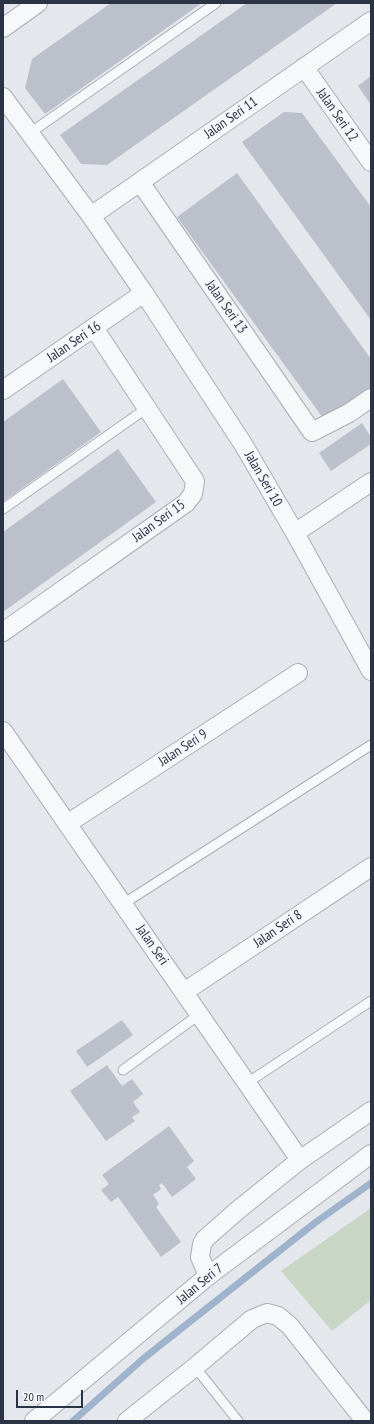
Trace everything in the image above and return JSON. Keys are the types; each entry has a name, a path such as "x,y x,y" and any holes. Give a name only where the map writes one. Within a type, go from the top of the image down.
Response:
{"street":[{"path":"3,28 38,3"},
{"name":"Jalan Seri 11","path":"91,216 371,21"},
{"name":"Jalan Seri 12","path":"304,67 371,162"},
{"path":"3,97 91,216 144,293"},
{"name":"Jalan Seri 13","path":"140,182 312,432 349,413 371,398"},
{"name":"Jalan Seri 16","path":"3,390 144,293"},
{"name":"Jalan Seri 10","path":"144,293 243,444 295,533 371,671"},
{"name":"Jalan Seri 15","path":"3,632 186,503 193,494 195,482 94,328"},
{"path":"295,533 371,482"},
{"name":"Jalan Seri 9","path":"67,824 298,673"},
{"name":"Jalan Seri","path":"3,731 300,1160"},
{"name":"Jalan Seri 8","path":"184,992 371,867"},
{"path":"208,1276 200,1257 202,1244 205,1239 300,1160 371,1111"},
{"name":"Jalan Seri 7","path":"34,1421 208,1276 371,1154"},
{"path":"129,1421 252,1319 267,1313 278,1316 290,1326 366,1418"}],"lane":[{"path":"30,133 216,3"},
{"path":"3,509 147,408"},
{"path":"123,904 371,745"},
{"path":"247,1083 371,1001"},
{"path":"123,1070 200,1014"},
{"path":"195,1367 238,1421"}],"green space":[{"path":"371,1208 371,1300 332,1331 281,1271"}],"building":[{"path":"111,3 202,3 45,114 25,88 32,59"},
{"path":"247,3 337,3 107,165 81,164 60,135"},
{"path":"371,76 371,105 358,86"},
{"path":"284,112 302,113 371,207 371,320 242,142"},
{"path":"237,173 371,359 371,389 326,422 177,217"},
{"path":"63,379 101,432 3,502 3,422"},
{"path":"362,423 371,437 371,444 331,471 319,453"},
{"path":"118,449 156,502 3,612 3,532"},
{"path":"122,1020 133,1035 87,1067 76,1051"},
{"path":"107,1065 122,1086 132,1079 143,1094 133,1102 140,1112 132,1117 135,1121 106,1141 70,1091"},
{"path":"169,1126 194,1161 187,1167 196,1179 172,1197 162,1183 159,1185 161,1189 153,1195 159,1204 156,1207 181,1242 161,1257 118,1197 111,1202 101,1190 109,1184 102,1175"}],"waterway":[{"path":"73,1421 144,1358 316,1222 371,1183"}]}
